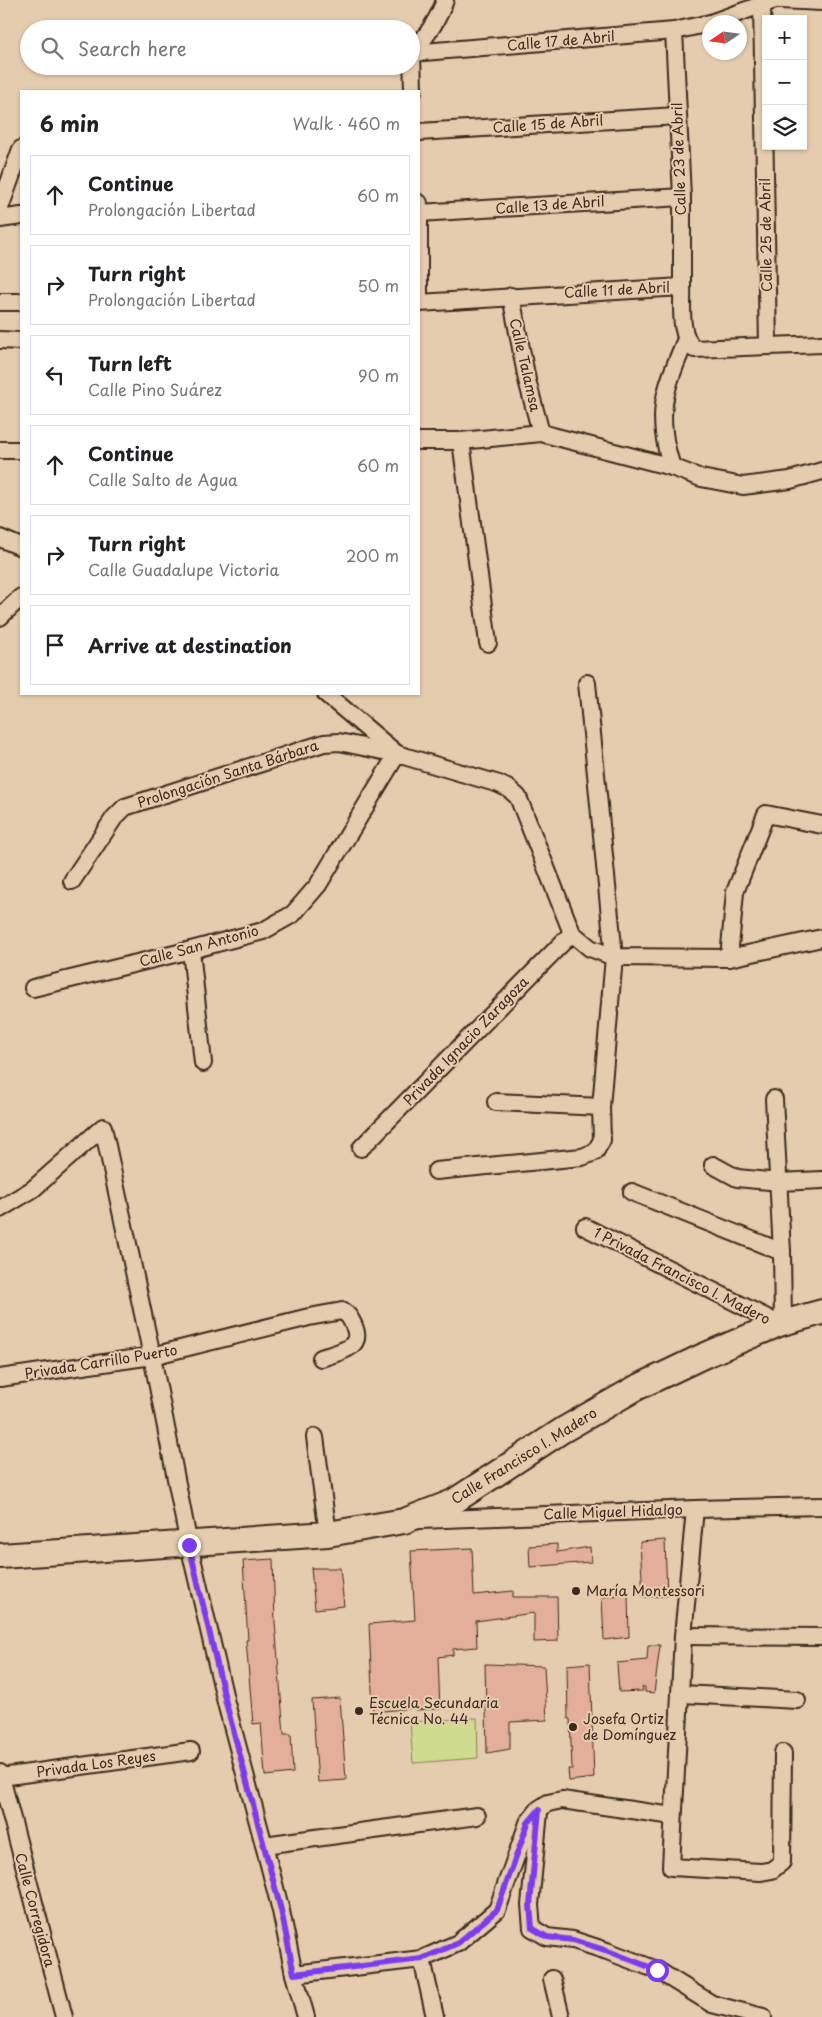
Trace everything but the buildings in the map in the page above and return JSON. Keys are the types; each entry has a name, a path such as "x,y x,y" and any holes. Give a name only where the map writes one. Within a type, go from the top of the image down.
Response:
{"street":[{"path":"420,44 440,14 444,0"},
{"path":"780,0 822,2"},
{"path":"737,15 768,2"},
{"name":"Calle 25 de Abril","path":"768,2 768,346"},
{"name":"Calle 17 de Abril","path":"420,52 674,31 702,25"},
{"name":"Calle 23 de Abril","path":"674,31 682,197 682,287"},
{"path":"413,75 414,90"},
{"name":"Calle 15 de Abril","path":"420,132 677,116"},
{"path":"0,208 20,152"},
{"name":"Calle 13 de Abril","path":"420,213 682,197"},
{"path":"0,219 20,216"},
{"name":"Calle 11 de Abril","path":"420,303 682,287 683,330 686,339"},
{"name":"Calle Talamsa","path":"511,296 525,371 541,433"},
{"path":"0,302 20,302"},
{"path":"672,467 664,443 662,428 663,400 686,339 694,349 822,344"},
{"path":"0,340 20,341"},
{"path":"420,441 461,441 541,433 672,467 701,478 743,486 790,480 822,471"},
{"path":"461,441 488,643"},
{"path":"0,450 20,450"},
{"path":"0,538 20,548"},
{"path":"0,617 20,598"},
{"path":"436,1171 582,1157 595,1152 602,1140 601,1107 614,957 586,683"},
{"path":"327,695 398,754"},
{"name":"Prolongación Santa Bárbara","path":"72,881 114,818 125,807 324,743 338,742 398,754 499,784 509,789 518,797 572,933 590,948 614,957 730,958 822,938"},
{"name":"Calle San Antonio","path":"32,988 263,931 293,914 318,885 398,754"},
{"path":"730,958 735,892 766,814 822,824"},
{"name":"Privada Ignacio Zaragoza","path":"361,1148 572,933"},
{"path":"191,950 203,1063"},
{"path":"774,1099 782,1252 781,1324"},
{"path":"496,1102 601,1107"},
{"path":"0,1209 33,1189 104,1127 189,1545 226,1703 281,1910 294,1974 306,2017"},
{"path":"713,1165 737,1178 779,1182 822,1180"},
{"path":"632,1192 782,1252"},
{"name":"1 Privada Francisco I. Madero","path":"585,1227 781,1324"},
{"name":"Privada Carrillo Puerto","path":"0,1378 152,1356 342,1310 349,1315 357,1333 356,1342 351,1346 321,1358"},
{"name":"Calle Francisco I. Madero","path":"0,1556 189,1545 328,1534 404,1521 453,1502 563,1430 636,1388 701,1357 781,1324 822,1312"},
{"path":"316,1438 328,1534"},
{"name":"Calle Miguel Hidalgo","path":"404,1521 695,1509 822,1506"},
{"path":"695,1509 684,1636 671,1867 761,1872 772,1870 782,1862 783,1753"},
{"path":"684,1636 822,1637"},
{"path":"682,1694 797,1700"},
{"name":"Privada Los Reyes","path":"0,1775 191,1752"},
{"name":"Calle Corregidora","path":"0,1775 64,2017"},
{"path":"294,1974 422,1959 458,1943 497,1910 528,1823 548,1803 562,1800 673,1816"},
{"path":"539,1810 530,1905 532,1928 547,1937 573,1940 657,1970 712,2004 763,2017"},
{"path":"264,1845 477,1816"},
{"path":"422,1959 435,2017"},
{"path":"552,1979 561,2017"}],"green space":[{"path":"477,1718 478,1758 413,1763 410,1722"}],"place":[{"name":"María Montessori","path":"576,1591"},
{"name":"Escuela Secundaria Técnica No. 44","path":"359,1711"},
{"name":"Josefa Ortiz de Domínguez","path":"573,1727"}],"route":[{"path":"189,1545 226,1703 281,1910 294,1974 422,1959 458,1943 497,1910 528,1823 539,1810 530,1905 532,1928 547,1937 573,1940 657,1970"}]}
